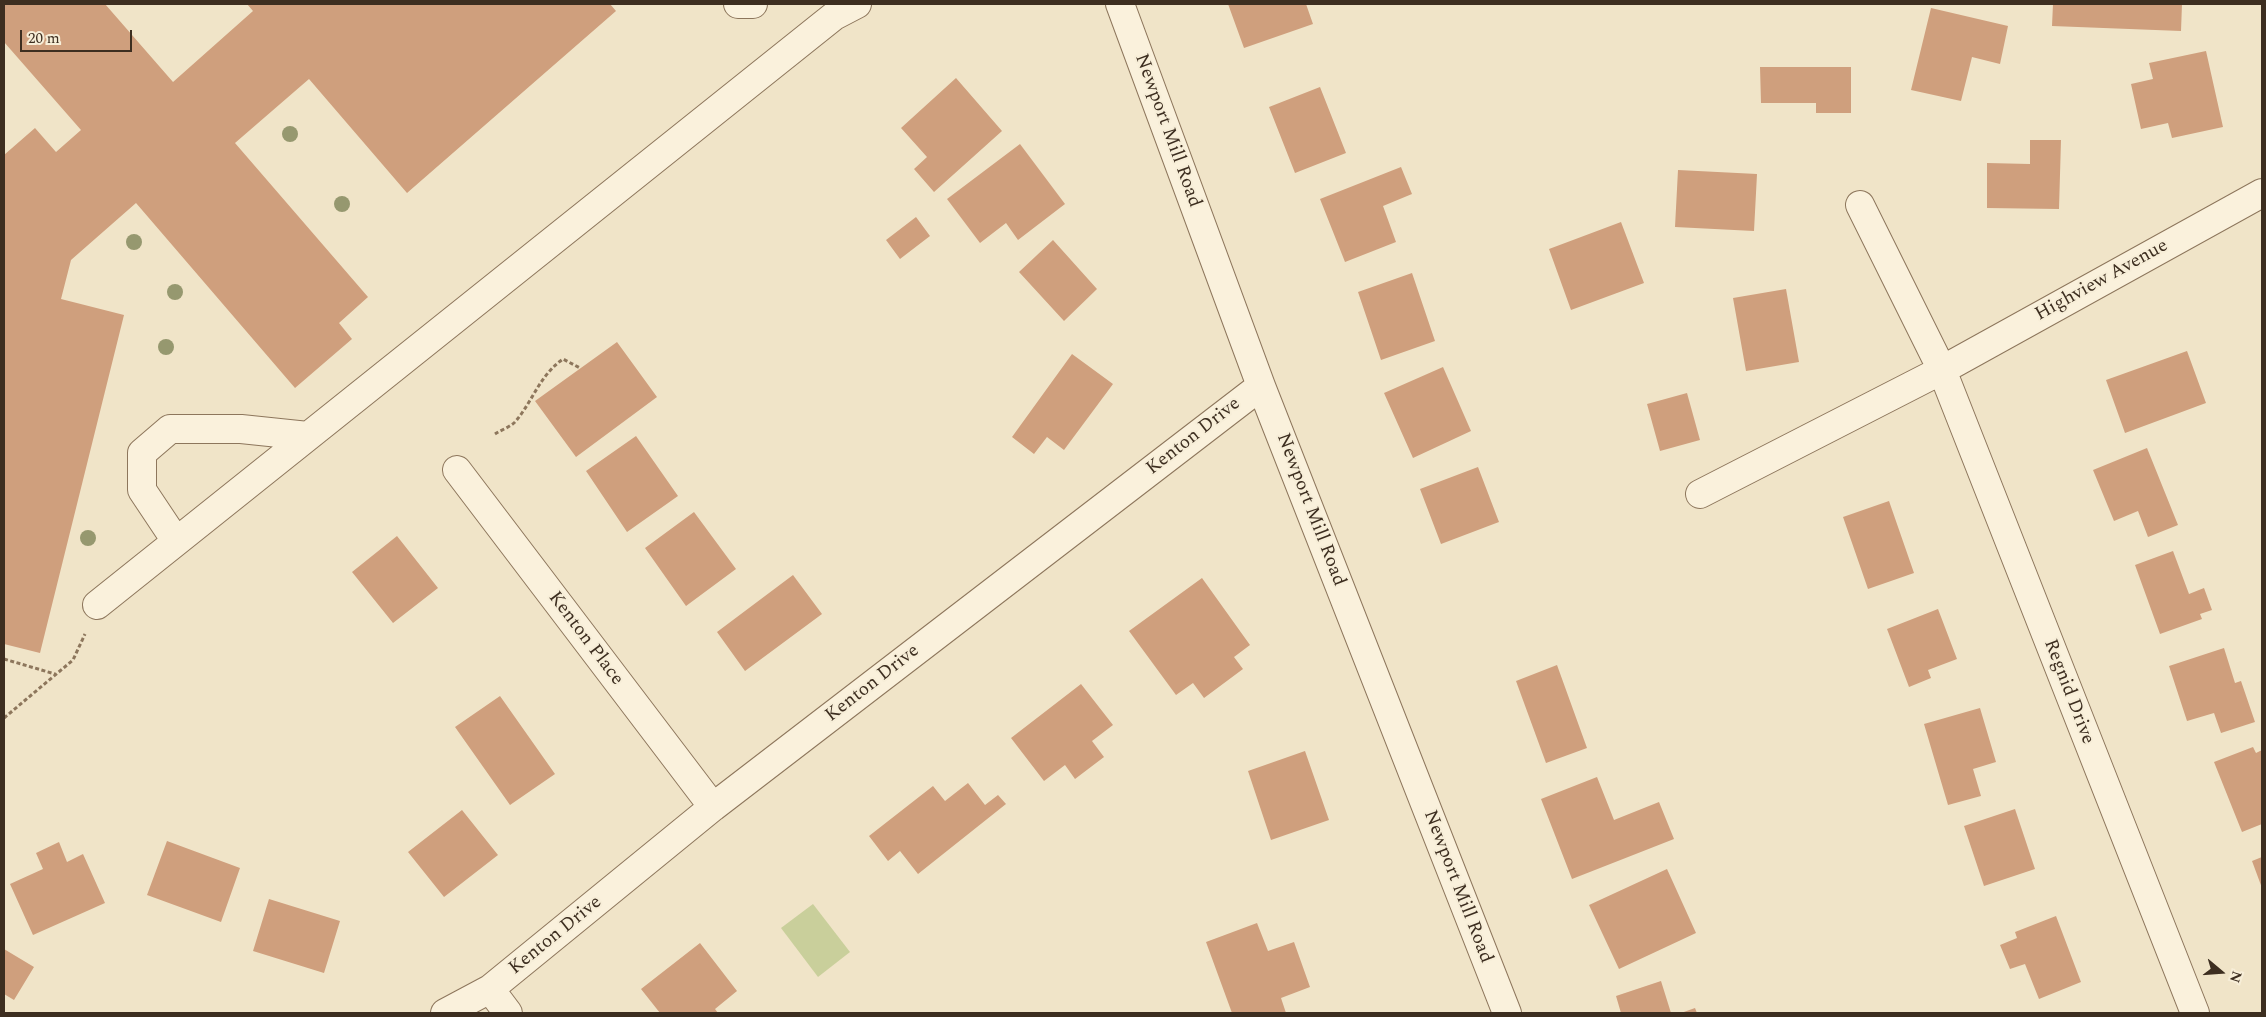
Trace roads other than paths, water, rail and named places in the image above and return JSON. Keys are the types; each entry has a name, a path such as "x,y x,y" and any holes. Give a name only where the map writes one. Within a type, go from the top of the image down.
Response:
{"street":[{"path":"738,4 753,4"},
{"path":"97,605 834,16 857,4"},
{"name":"Newport Mill Road","path":"1120,4 1262,386 1506,1013"},
{"name":"Highview Avenue","path":"1700,494 1942,370 2262,192"},
{"path":"1860,205 1942,370"},
{"name":"Regnid Drive","path":"1942,370 2195,1013"},
{"name":"Kenton Drive","path":"445,1013 490,989 713,807 1262,386"},
{"path":"176,541 142,490 142,453 170,429 241,430 308,436"},
{"name":"Kenton Place","path":"457,470 713,807"},
{"path":"490,989 508,1013"}]}
